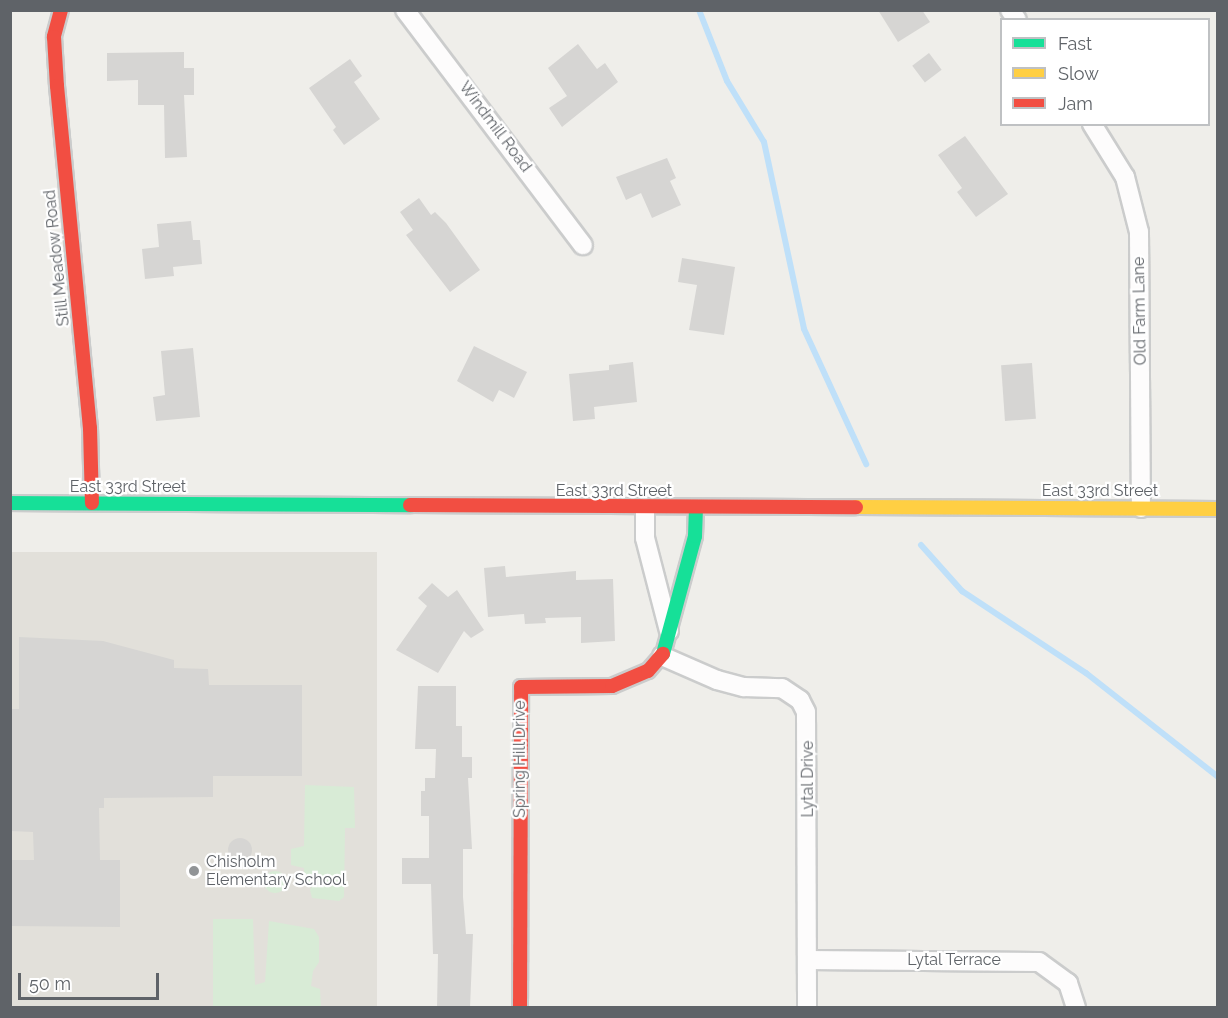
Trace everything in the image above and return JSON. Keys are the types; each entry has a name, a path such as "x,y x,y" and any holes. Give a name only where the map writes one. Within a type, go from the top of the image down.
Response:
{"street":[{"name":"Still Meadow Road","path":"61,10 54,38 89,414 93,503"},
{"name":"Windmill Road","path":"405,10 583,245"},
{"name":"Old Farm Lane","path":"1093,126 1125,177 1138,232 1141,508"},
{"name":"East 33rd Street","path":"10,503 645,508 1218,509"},
{"path":"645,508 647,546 669,631"},
{"path":"662,656 695,536 696,508"},
{"name":"Lytal Drive","path":"662,656 717,680 744,687 782,688 800,700 806,712 807,1008"},
{"name":"Spring Hill Drive","path":"520,1008 520,687 612,686 648,671 662,656"},
{"name":"Lytal Terrace","path":"807,960 1039,962 1068,983 1076,1008"}],"shaded area":[{"name":"Chisholm Elementary School","path":"11,552 377,552 377,1008 11,1008"}],"green space":[{"path":"305,785 354,787 355,828 345,828 344,897 339,901 312,898 310,890 313,884 304,884 304,868 291,865 291,849 304,846"},
{"path":"275,871 285,878 286,882 279,892 275,893 265,886 264,882 271,872"},
{"path":"213,919 253,919 255,985 265,982 269,921 314,929 319,937 319,962 313,971 311,986 320,989 321,1007 213,1007"}],"building":[{"path":"878,10 922,10 930,22 898,42"},
{"path":"578,44 597,69 605,63 618,82 562,127 549,108 567,96 548,68"},
{"path":"184,52 184,68 194,68 194,95 184,95 187,157 165,158 164,105 138,105 138,80 107,81 107,53"},
{"path":"929,53 942,70 925,82 912,66"},
{"path":"350,59 362,76 354,82 380,119 344,145 333,130 336,127 309,88"},
{"path":"965,136 1008,194 976,217 957,192 962,188 938,155"},
{"path":"667,158 676,178 670,181 681,205 652,218 641,193 626,200 616,177"},
{"path":"419,198 431,215 435,212 446,223 480,270 450,292 406,235 413,230 400,212"},
{"path":"191,221 193,240 200,240 202,264 173,267 174,276 145,279 142,249 159,247 157,224"},
{"path":"682,258 735,267 724,335 689,330 697,285 678,282"},
{"path":"474,346 527,372 514,398 499,390 493,402 457,381"},
{"path":"193,348 200,417 156,421 153,397 165,395 161,351"},
{"path":"633,362 637,402 594,407 595,419 573,421 569,374 609,370 609,365"},
{"path":"1032,363 1036,419 1005,421 1001,365"},
{"path":"505,566 506,577 576,571 576,580 613,579 615,641 581,643 581,617 545,618 546,623 525,624 524,614 488,617 484,568"},
{"path":"432,583 448,597 457,590 484,630 471,638 464,631 438,673 396,650 427,606 418,598"},
{"path":"19,637 103,641 174,660 174,668 208,669 209,685 302,685 302,776 213,776 213,797 104,798 104,808 99,808 100,860 120,860 120,927 10,926 10,860 34,860 33,832 10,831 10,709 19,709"},
{"path":"418,686 456,686 456,726 462,726 462,757 472,757 472,778 468,778 472,849 463,849 466,934 473,934 470,1008 437,1008 438,954 433,954 431,884 402,884 402,858 429,858 429,816 421,816 421,791 425,791 425,778 435,778 436,749 415,749"},
{"path":"240,838 249,841 252,850 249,859 240,862 231,859 228,850 231,841"}],"waterway":[{"path":"699,10 727,81 764,142 804,329 866,464"},
{"path":"921,545 962,591 1086,673 1218,777"}],"traffic: fast":[{"path":"10,503 410,505"},
{"path":"663,654 695,536 696,508"}],"traffic: slow":[{"path":"856,507 1218,509"}],"traffic: jam":[{"path":"61,10 54,37 57,86 90,428 92,503"},
{"path":"410,505 856,507"},
{"path":"520,1008 521,687 612,686 648,671 663,654"}],"place":[{"name":"Chisholm Elementary School","path":"194,871"}]}
